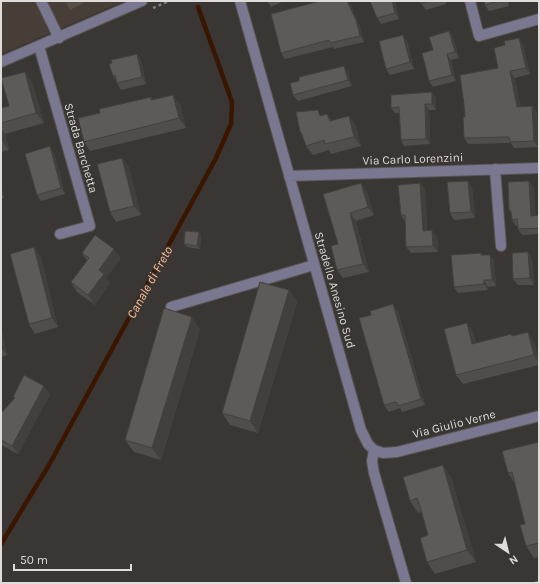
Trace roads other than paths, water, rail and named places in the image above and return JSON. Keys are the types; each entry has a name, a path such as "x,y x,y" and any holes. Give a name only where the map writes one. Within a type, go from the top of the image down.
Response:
{"street":[{"path":"41,1 59,38"},
{"path":"1,62 142,1"},
{"name":"Stradello Anesino Sud","path":"240,1 361,430 368,444 374,450"},
{"path":"470,1 479,36 539,19"},
{"name":"Strada Barchetta","path":"39,46 90,226 60,234"},
{"name":"Via Carlo Lorenzini","path":"289,176 539,168"},
{"path":"495,169 501,246"},
{"path":"172,308 314,265"},
{"name":"Via Giulio Verne","path":"374,450 384,453 397,452 539,416"},
{"path":"374,450 372,461 374,473 406,583"}],"waterway":[{"name":"Canale di Freto","path":"1,544 49,465 216,158 231,124 232,102 198,7"}]}
